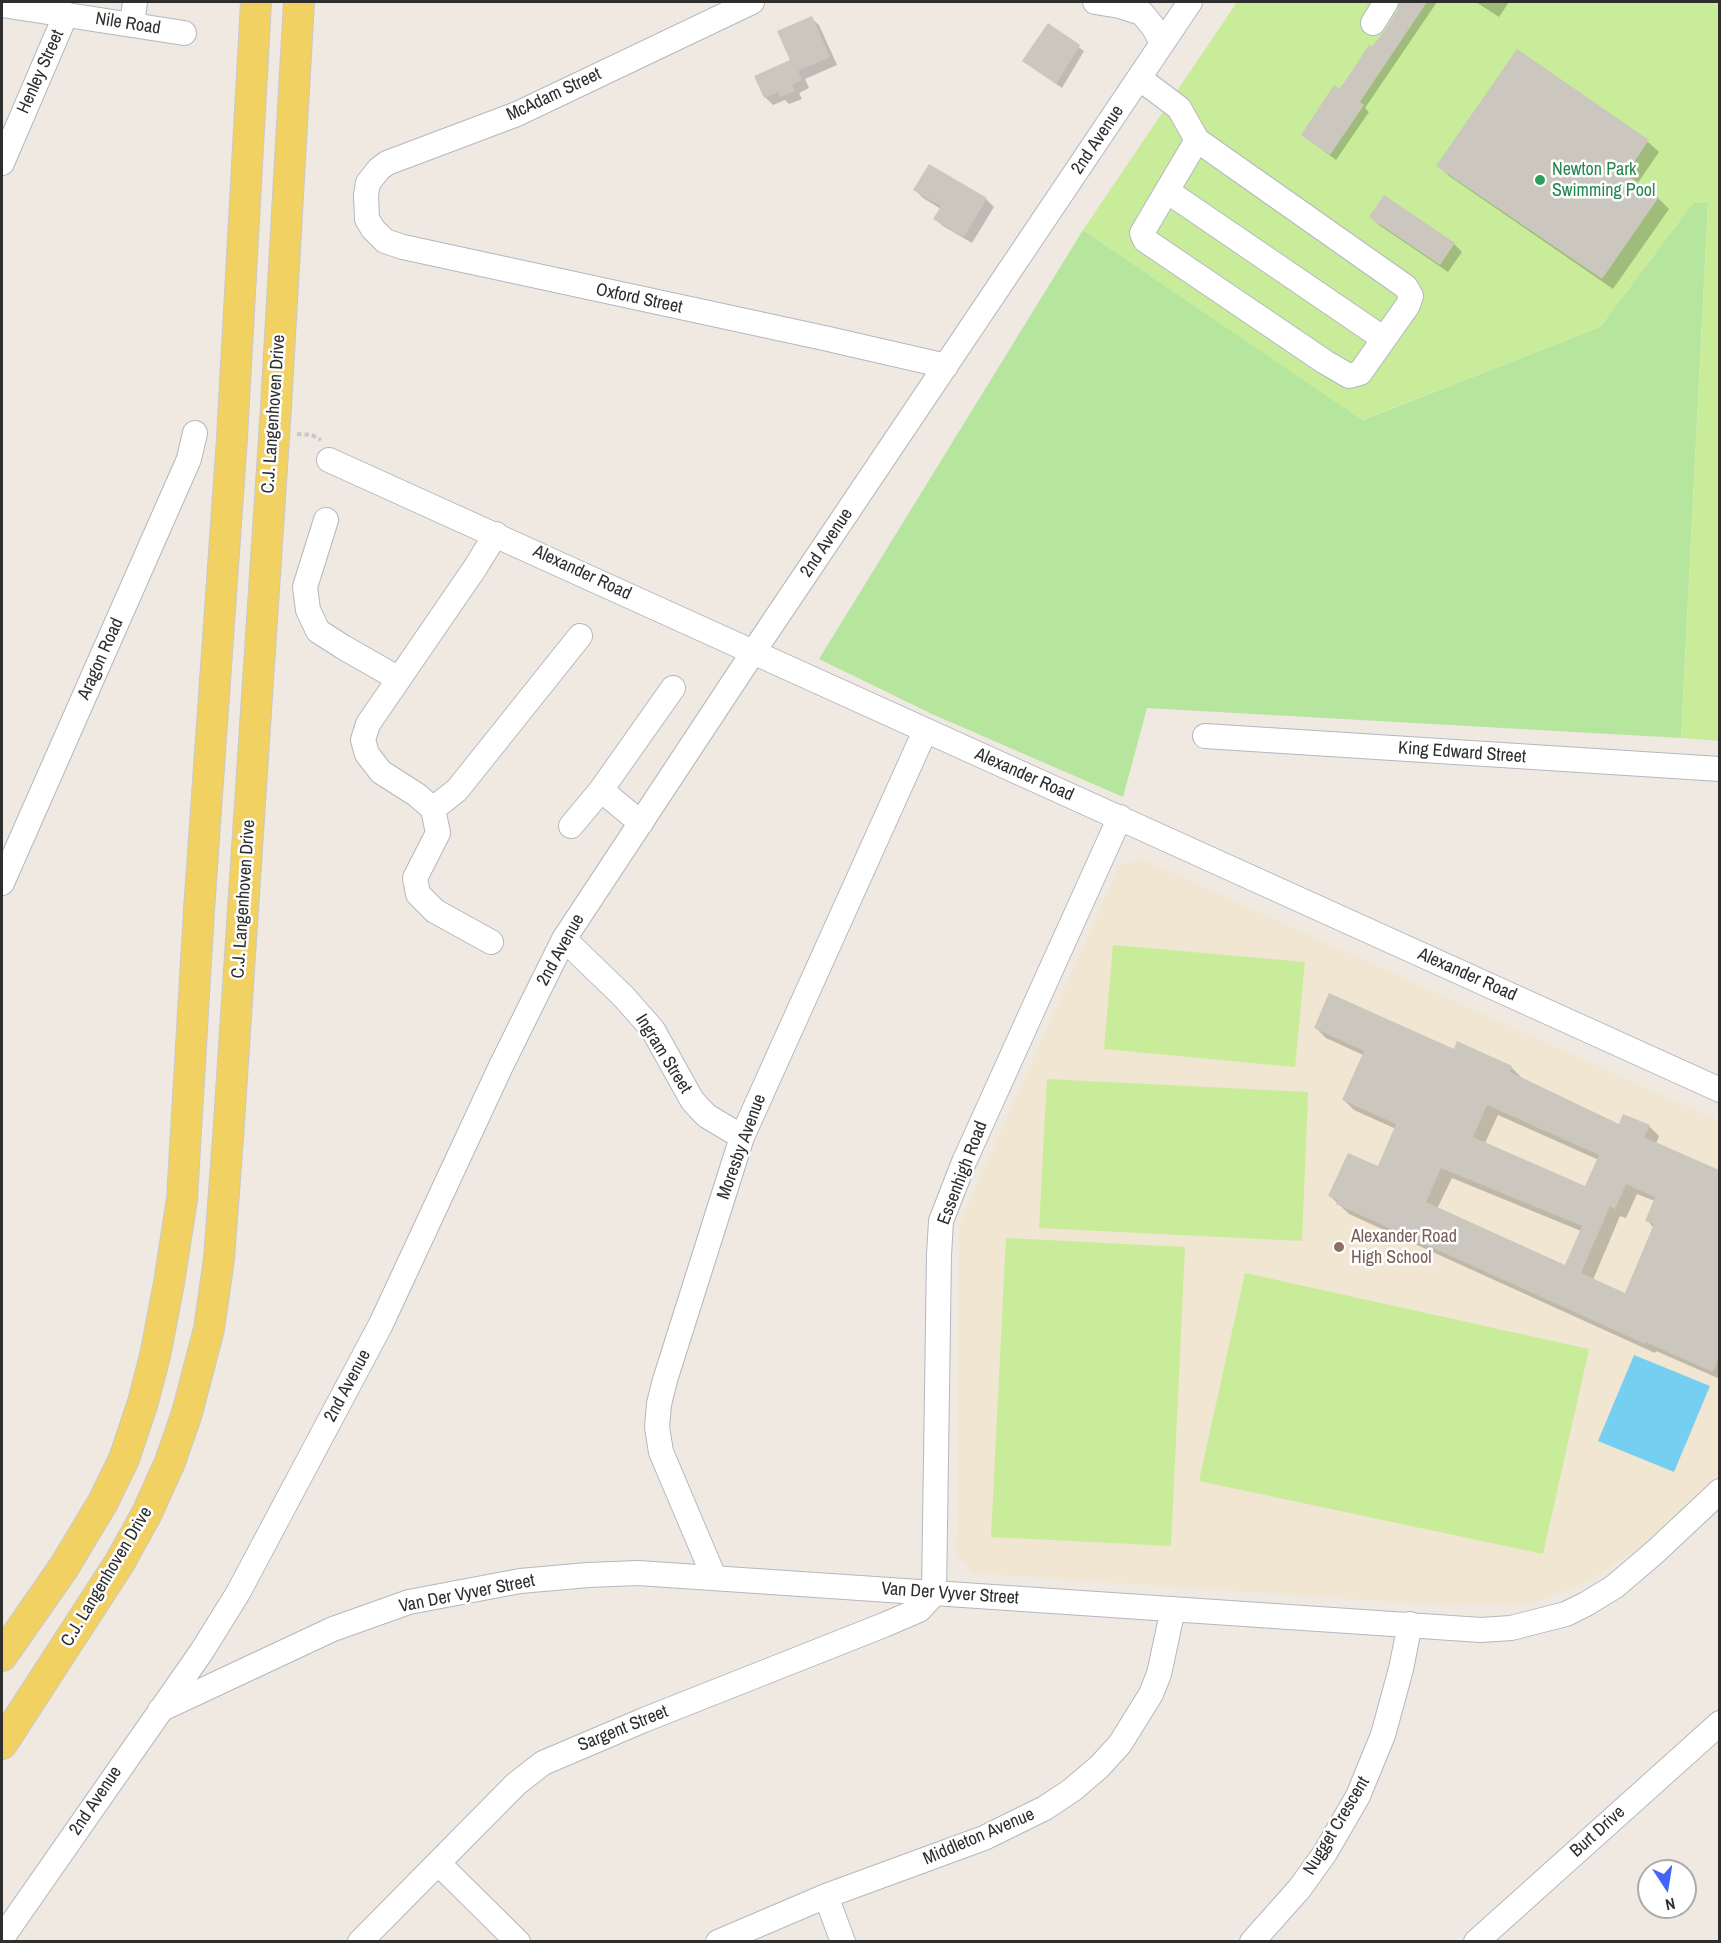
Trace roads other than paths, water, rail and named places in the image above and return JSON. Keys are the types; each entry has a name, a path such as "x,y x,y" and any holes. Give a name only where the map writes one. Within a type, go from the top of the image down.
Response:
{"main road":[{"path":"2,1656 82,1538 124,1459 153,1365 182,1199 195,970 233,426 256,2"},
{"name":"C.J. Langenhoven Drive","path":"2,1744 120,1562 147,1513 170,1462 187,1413 208,1329 219,1259 230,1114 299,2"}],"street":[{"name":"McAdam Street","path":"366,195 368,183 387,164 517,114 752,2"},
{"path":"1095,2 1133,5 1143,13 1162,43"},
{"name":"2nd Avenue","path":"2,1938 202,1650 238,1593 381,1324 501,1066 564,939 754,651 1190,2"},
{"path":"1373,22 1386,2"},
{"name":"Nile Road","path":"2,5 66,14 133,13 184,33"},
{"name":"Henley Street","path":"2,163 66,14"},
{"path":"1139,78 1179,108 1197,140 1406,287 1411,296 1408,305 1360,373 1349,376 1145,240 1142,233 1197,140"},
{"path":"1167,191 1384,339"},
{"name":"Oxford Street","path":"366,195 367,219 373,229 385,241 403,247 946,366"},
{"name":"Aragon Road","path":"2,883 189,459 195,433"},
{"name":"Alexander Road","path":"329,460 1719,1090"},
{"path":"326,520 306,587 308,610 318,630 399,679"},
{"path":"491,942 435,911 418,894 416,878 438,832 433,809 417,795 381,772 367,754 363,740 368,724 496,534"},
{"path":"433,809 457,790 580,636"},
{"path":"571,826 601,790 673,688"},
{"name":"Moresby Avenue","path":"714,1577 661,1452 657,1427 659,1404 742,1137 925,731"},
{"name":"King Edward Street","path":"1205,736 1719,769"},
{"path":"601,790 641,823"},
{"name":"Essenhigh Road","path":"934,1594 938,1276 941,1221 964,1162 1120,817"},
{"name":"Ingram Street","path":"564,939 624,997 653,1030 692,1100 699,1108 707,1116 742,1137"},
{"name":"Van Der Vyver Street","path":"160,1710 333,1629 409,1602 520,1581 588,1575 638,1573 714,1577 1481,1630 1510,1628 1566,1614 1614,1587 1655,1552 1719,1491"},
{"name":"Sargent Street","path":"360,1941 516,1784 543,1763 644,1720 893,1622 919,1610 934,1594"},
{"name":"Middleton Avenue","path":"718,1941 826,1896 984,1838 1045,1808 1072,1790 1099,1767 1120,1744 1151,1694 1166,1648 1173,1609"},
{"name":"Nugget Crescent","path":"1252,1941 1300,1888 1325,1853 1358,1796 1383,1735 1401,1669 1410,1624"},
{"name":"Burt Drive","path":"1476,1941 1719,1722"},
{"path":"438,1863 518,1941"},
{"path":"826,1896 843,1941"}],"water":[{"path":"1634,1355 1710,1386 1674,1472 1598,1441"}],"place":[{"name":"Newton Park Swimming Pool","path":"1540,180"},
{"name":"Alexander Road High School","path":"1339,1247"}]}
